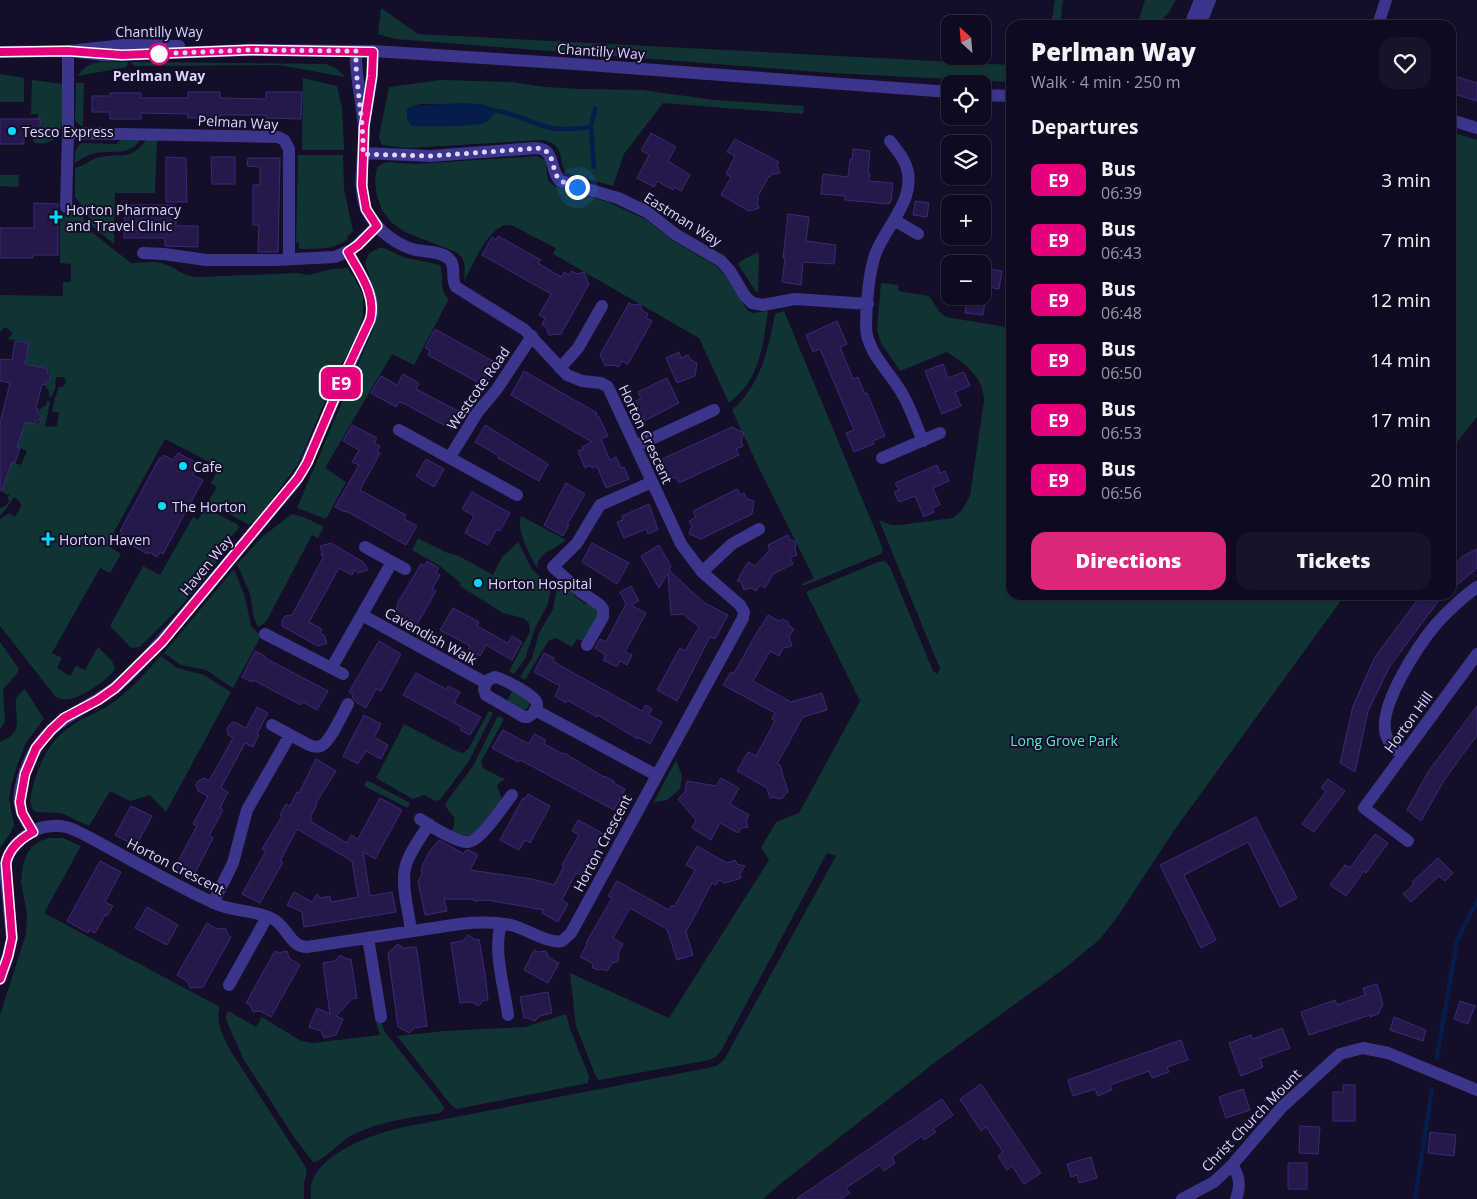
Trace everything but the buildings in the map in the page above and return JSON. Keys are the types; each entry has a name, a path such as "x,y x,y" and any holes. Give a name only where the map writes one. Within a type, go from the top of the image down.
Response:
{"street":[{"path":"1192,20 1200,0"},
{"path":"1200,20 1210,0"},
{"path":"1380,20 1386,0"},
{"name":"Chantilly Way","path":"0,52 68,51 122,55 249,50 356,51 584,65 941,91"},
{"path":"66,207 68,51"},
{"path":"356,51 356,76 364,127"},
{"path":"143,253 206,260 289,259 335,257 348,252 358,245 377,226 367,212 362,186 364,127 372,76 373,52"},
{"path":"991,95 1006,96"},
{"path":"1456,122 1477,128"},
{"name":"Pelman Way","path":"68,133 282,138 290,152 289,259"},
{"path":"890,141 905,161 908,177 906,196 875,254 866,328 869,343 905,398 923,441"},
{"name":"Eastman Way","path":"363,154 431,156 544,149 550,156 555,174 560,181 618,198 654,217 680,238 718,258 727,266 745,296 752,303 759,305 794,299 868,304"},
{"path":"894,220 918,234"},
{"name":"Horton Crescent","path":"0,979 12,938 6,863 9,853 15,845 33,832 53,826 74,830 213,903 233,910 267,917 284,927 294,942 300,947 468,923 501,924 522,928 554,942 566,939 744,615 740,605 702,572 678,539 608,387 602,383 577,379 567,375 532,336 458,290 453,283 453,265 448,258 403,245 388,236 377,226"},
{"name":"Haven Way","path":"33,832 22,813 20,799 28,764 39,743 58,723 115,688 162,642 304,468 372,314 370,295 348,252"},
{"path":"560,368 578,348 602,306"},
{"name":"Westcote Road","path":"450,457 477,413 498,389 532,336"},
{"path":"636,446 714,410"},
{"path":"399,430 517,495"},
{"path":"882,458 940,434"},
{"path":"587,645 603,617 603,609 550,564 574,546 600,505 652,482"},
{"path":"702,572 732,544 759,529"},
{"path":"365,547 405,569"},
{"name":"Cavendish Walk","path":"265,634 337,670 362,615 392,562"},
{"path":"1402,755 1391,746 1385,733 1384,715 1392,694 1410,662 1436,624 1477,587"},
{"name":"Cavendish Walk","path":"362,615 486,683 490,678 496,677 518,688 535,698 537,704 535,710"},
{"name":"Horton Hill","path":"1408,841 1364,808 1477,654"},
{"path":"486,683 484,691 487,697 518,715 528,717 535,710 656,775"},
{"path":"272,725 315,747 323,745 328,740 348,704"},
{"path":"213,903 233,863 247,810 290,735"},
{"path":"411,931 404,871 424,822 461,842 470,842 478,838 512,795"},
{"path":"229,984 267,917"},
{"path":"501,924 498,944 508,1015"},
{"path":"368,938 381,1017"},
{"name":"Christ Church Mount","path":"1187,1198 1214,1182 1232,1165 1282,1107 1340,1054 1362,1048 1388,1053 1477,1090"},
{"path":"1232,1165 1238,1173 1240,1184 1236,1199"}],"green space":[{"path":"1055,0 1063,0 1061,20 1052,20"},
{"path":"1145,0 1176,0 1162,20 1139,20"},
{"path":"381,8 418,34 941,61 941,65 1006,65 1006,82 991,81 991,75 941,75 941,78 831,73 395,39 378,34"},
{"path":"100,62 128,62 127,67 78,76 88,66"},
{"path":"132,62 326,64 336,68 345,77 279,65 134,66"},
{"path":"0,74 24,78 24,102 0,102"},
{"path":"303,78 337,86 342,108 344,150 302,150"},
{"path":"32,80 63,84 62,124 54,139 46,143 35,143 32,136 39,114 31,114"},
{"path":"441,80 513,82 544,87 642,90 715,100 804,106 803,114 663,103 624,154 613,186 566,173 558,149 551,143 543,140 407,148 382,145 379,137 389,87","holes":["421,104 481,104 493,108 483,123 412,126 407,117 407,110 412,106"]},
{"path":"76,83 84,83 83,127 75,119"},
{"path":"1456,134 1477,140 1477,417 1456,444"},
{"path":"121,140 140,140 136,145 126,150 93,154 75,163 76,149 82,143 116,144"},
{"path":"146,140 157,140 155,193 115,193 114,244 93,227 83,207 75,197 75,168 100,157 131,154 141,147"},
{"path":"298,155 343,155 344,189 353,231 343,243 325,248 299,249 299,243 296,242"},
{"path":"537,156 545,160 548,180 554,186 608,202 645,219 672,240 716,266 727,277 747,310 753,313 768,311 764,339 756,367 746,386 729,403 699,338 553,254 556,248 513,226 505,225 490,236 477,255 464,281 464,265 460,255 407,233 392,223 382,210 377,196 375,180 377,167 386,162 416,164"},
{"path":"0,175 19,175 18,187 0,186"},
{"path":"68,206 76,206 89,230 131,263 160,263 183,274 198,277 298,273 309,275 332,269 347,268 354,277 363,296 363,316 357,334 332,385 298,464 262,513 249,525 208,502 217,487 211,483 219,467 165,439 107,545 121,554 110,573 100,568 52,653 62,658 57,668 70,676 76,666 85,670 98,647 112,661 115,669 104,680 87,692 69,699 61,699 55,696 0,626 0,519 9,513 15,517 21,506 20,502 14,497 0,515 0,508 9,502 8,497 10,494 7,495 0,490 12,462 21,465 27,451 17,447 22,431 11,427 13,419 36,424 40,420 40,409 45,406 48,400 50,403 45,427 57,426 59,413 52,411 59,387 63,387 66,382 64,377 57,377 52,396 49,397 49,391 45,386 50,376 48,373 49,369 25,364 29,343 8,339 13,333 5,327 0,332 0,295 63,296 63,282 71,282 71,264 60,263 60,214 68,214"},
{"path":"379,248 384,248 403,257 440,265 443,291 449,299 414,365 392,354 325,468 346,482 326,519 297,508 375,325 374,288 365,263 369,253"},
{"path":"756,253 759,255 758,291 756,292 738,264"},
{"name":"Long Grove Park","path":"881,283 898,285 898,291 929,296 939,311 946,317 1006,327 1006,600 1341,600 1173,832 1118,916 1099,940 1065,968 938,1060 763,1199 311,1199 313,1179 328,1160 338,1152 376,1135 399,1128 708,1068 716,1066 724,1060 836,856 827,853 722,1049 717,1056 710,1060 599,1080 596,1077 576,1026 570,973 669,1018 769,860 761,848 776,822 799,813 860,701 806,592 878,562 885,561 890,567 933,671 937,674 940,669 879,520 891,525 899,525 953,518 962,510 970,496 984,401 983,392 981,385 972,372 947,352 900,371 881,343 877,330"},
{"path":"784,311 883,549 882,553 876,556 803,586 802,584 814,578 732,410 750,390 757,378 766,354 775,314"},
{"path":"205,508 237,524 239,528 217,552 220,555 194,592 140,647 131,648 110,626 143,566 160,575 193,517 198,520"},
{"path":"292,514 306,518 324,527 318,538 312,535 266,622 258,627 254,618 250,594 237,564 262,537"},
{"path":"521,516 566,540 546,552 538,561 537,568 522,536 520,529"},
{"path":"418,538 445,552 459,556 493,575 502,557 518,542 532,569 547,581 551,588 548,604 535,628 525,659 514,674 509,671 530,632 529,623 523,618 503,613 460,586 461,583 440,566 412,550"},
{"path":"234,569 245,597 251,626 261,636 233,688 206,670 181,665 164,653"},
{"path":"557,588 573,590 574,596 585,604 592,603 596,606 599,616 583,641 577,639 572,647 556,638 548,641 525,680 520,677 532,658 539,633 553,609"},
{"path":"0,642 19,669 17,674 3,689 5,722 0,730"},
{"path":"161,656 177,668 204,675 231,692 166,812 150,795 130,801 110,791 89,826 61,813 35,812 31,803 33,786 40,766 54,742 77,722 114,702"},
{"path":"25,689 44,719 26,743 19,760 9,799 14,825 0,848 0,742 8,738 16,729 16,698"},
{"path":"513,689 529,700 528,707 523,711 506,703"},
{"path":"489,711 493,713 469,761 440,800 436,801 424,795 413,799 376,778 404,724 463,753 469,748"},
{"path":"498,716 504,719 481,762 483,768 506,780 501,781 497,786 501,801 475,833 466,836 461,835 452,831 455,820 445,804 473,766"},
{"path":"676,760 682,776 680,789 667,800 653,803"},
{"path":"367,780 410,803 408,808 364,786"},
{"path":"49,838 63,838 81,846 44,913 220,1007 219,1025 229,1048 305,1166 307,1171 304,1183 304,1199 0,1199 0,1015 26,934 27,914 21,882 23,864 32,847 40,841"},
{"path":"228,1011 256,1027 262,1017 301,1041 312,1043 380,1035 375,1019 379,1018 385,1032 443,1105 444,1109 440,1113 392,1121 369,1128 347,1138 326,1156 313,1162 294,1137 244,1060 227,1022 226,1016"},
{"path":"566,1014 589,1076 588,1083 457,1109 451,1105 397,1036 445,1031 525,1027"}],"water":[{"path":"459,103 481,104 493,108 495,112 486,122 469,125 412,126 408,121 407,110 412,106"}],"waterway":[{"path":"491,110 544,126 566,129 591,127 595,109"},
{"path":"591,127 594,167"},
{"path":"1437,1057 1457,941 1477,901"},
{"path":"1415,1199 1432,1089"}],"bus line":[{"name":"E9","path":"0,52 68,51 122,55 249,50 373,52 372,76 364,127 362,186 366,209 377,226 354,249 348,252 370,295 372,310 370,320 301,473 162,642 111,692 58,723 39,743 31,756 21,791 20,807 33,832 15,845 7,858 5,874 12,938 0,979"}],"place":[{"name":"Perlman Way","path":"159,54"},
{"name":"Tesco Express","path":"12,131"},
{"name":"Horton Pharmacy and Travel Clinic","path":"56,217"},
{"name":"Cafe","path":"183,466"},
{"name":"The Horton","path":"162,506"},
{"name":"Horton Haven","path":"48,539"},
{"name":"Horton Hospital","path":"478,583"}],"route":[{"path":"159,54 154,54 249,50 356,51 356,76 364,127 363,154 431,156 540,148 548,152 555,174 560,181 577,187"}]}
